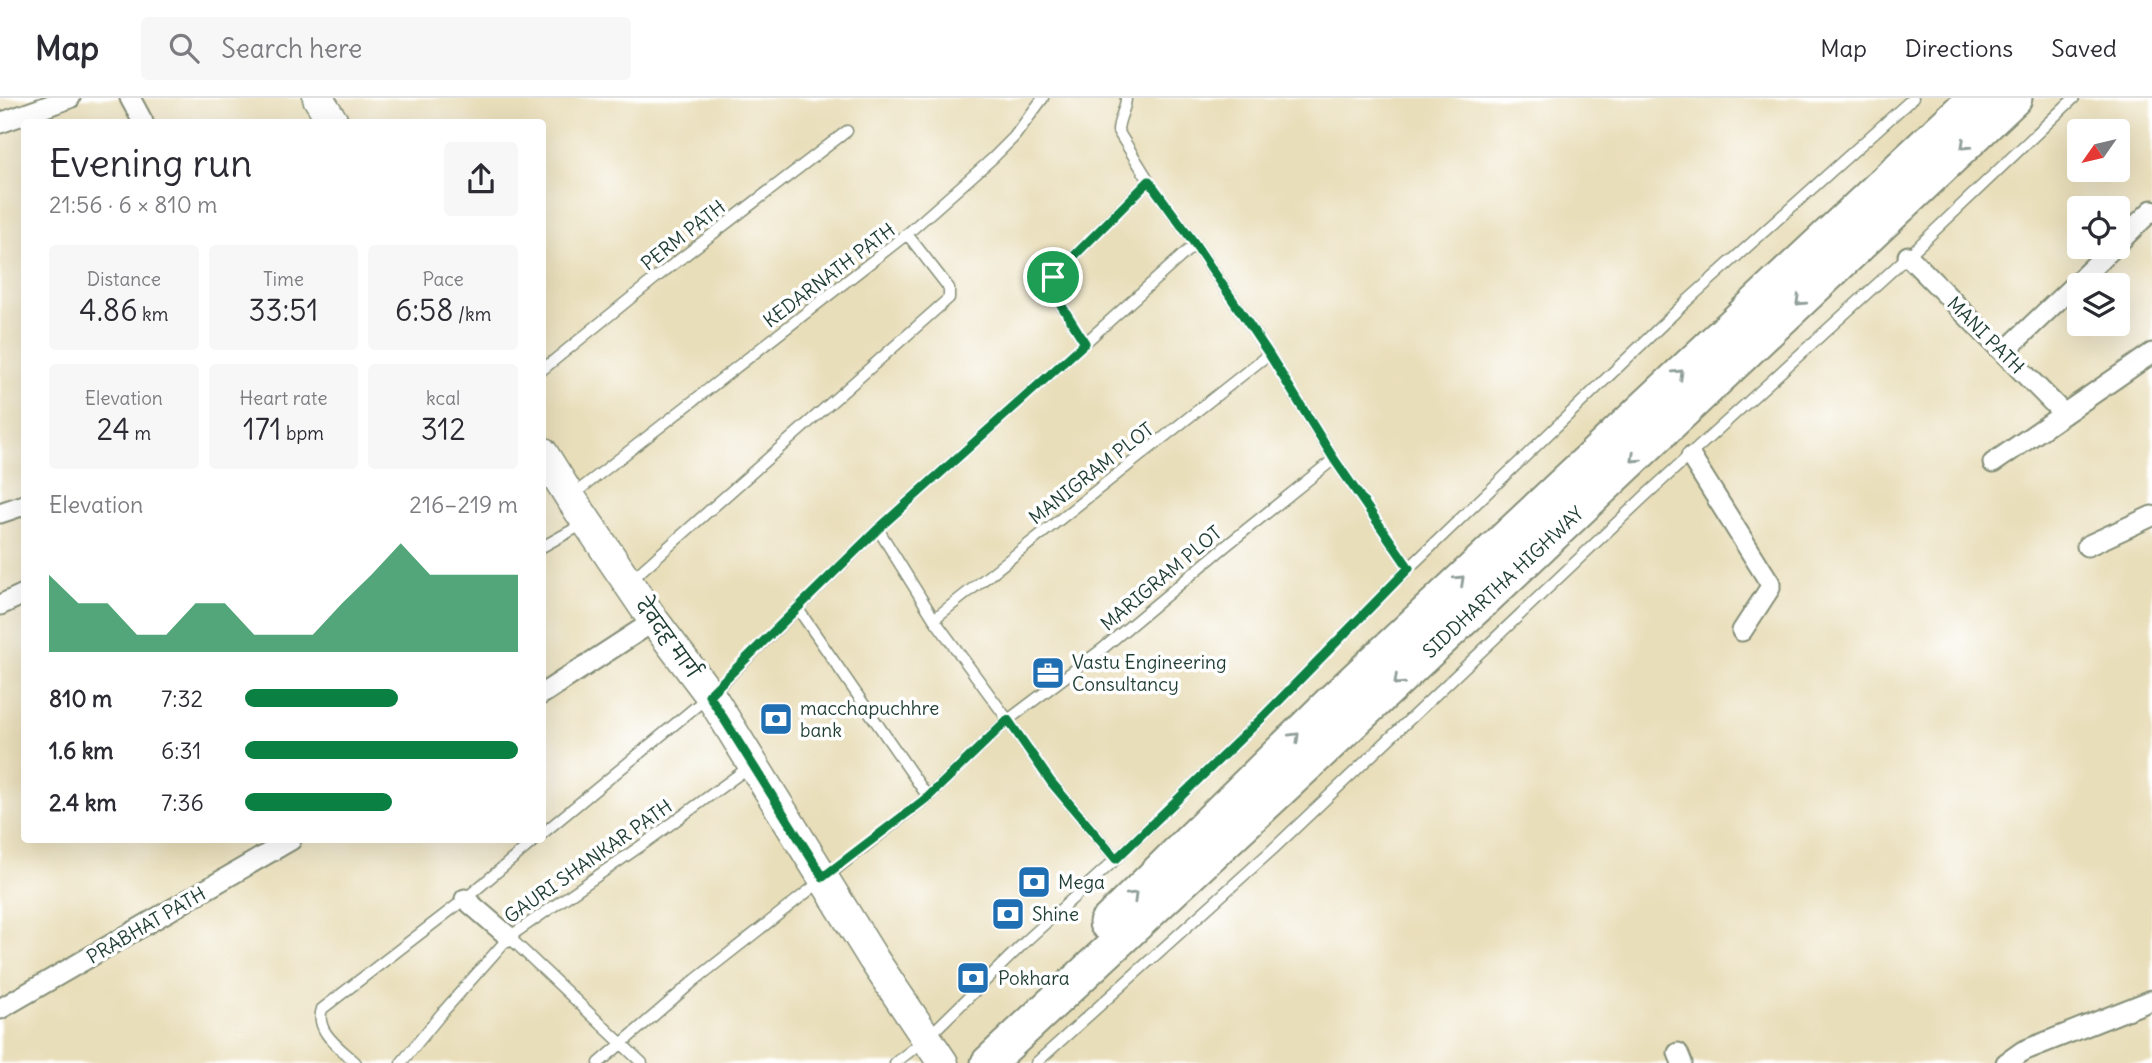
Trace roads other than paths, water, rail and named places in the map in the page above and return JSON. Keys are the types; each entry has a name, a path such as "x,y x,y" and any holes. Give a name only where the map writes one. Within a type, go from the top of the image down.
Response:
{"highway":[{"name":"SIDDHARTHA HIGHWAY","path":"960,1063 1055,975 1200,828 1321,711 1974,98"},
{"name":"SIDDHARTHA HIGHWAY","path":"988,1063 1492,593 2015,98"}],"main road":[{"path":"318,98 331,119"},
{"name":"देवदह मार्ग","path":"546,458 654,621 709,695 874,960 943,1063"}],"street":[{"path":"0,123 70,98"},
{"path":"130,98 141,119"},
{"path":"2130,231 2152,210"},
{"name":"MANI PATH","path":"1908,256 2064,414"},
{"path":"2004,352 2101,259"},
{"path":"1993,463 2152,353"},
{"path":"1691,457 1769,583 1770,588 1742,631"},
{"path":"0,513 21,506"},
{"path":"2087,546 2150,522"},
{"path":"0,605 21,595"},
{"path":"546,691 654,621"},
{"name":"PRABHAT PATH","path":"0,1009 280,843"},
{"path":"464,899 509,937"},
{"path":"2006,1063 2026,1057 2152,1000"}],"lane":[{"path":"907,233 993,158 1014,137 1043,98"},
{"path":"1126,98 1127,102 1118,121 1118,131 1409,568"},
{"path":"895,1063 927,1038 1026,941 1116,859 1264,716 1409,568 1688,300 1913,98"},
{"path":"1036,1063 1272,850 1646,495 1691,457 1908,256 2074,98"},
{"name":"PERM PATH","path":"546,367 658,276 847,131"},
{"path":"1085,343 1053,292 1053,277 1149,181"},
{"name":"KEDARNATH PATH","path":"570,497 907,233 949,288 949,298 628,583"},
{"path":"546,831 709,695 878,529 1195,244"},
{"name":"MANIGRAM PLOT","path":"934,619 1269,354"},
{"name":"MARIGRAM PLOT","path":"599,1063 695,980 928,797 1008,720 1101,650 1334,459"},
{"path":"546,545 587,522"},
{"path":"878,529 934,619 1051,782 1116,859"},
{"path":"798,609 928,797"},
{"name":"GAURI SHANKAR PATH","path":"401,1063 509,937 752,765"},
{"path":"356,1063 322,1027 322,1009 531,843"},
{"path":"509,937 642,1063"}],"place":[{"name":"Vastu Engineering Consultancy","path":"1048,673"},
{"name":"macchapuchhre bank","path":"776,719"},
{"name":"Mega","path":"1034,882"},
{"name":"Shine","path":"1008,914"},
{"name":"Pokhara","path":"973,978"}]}
